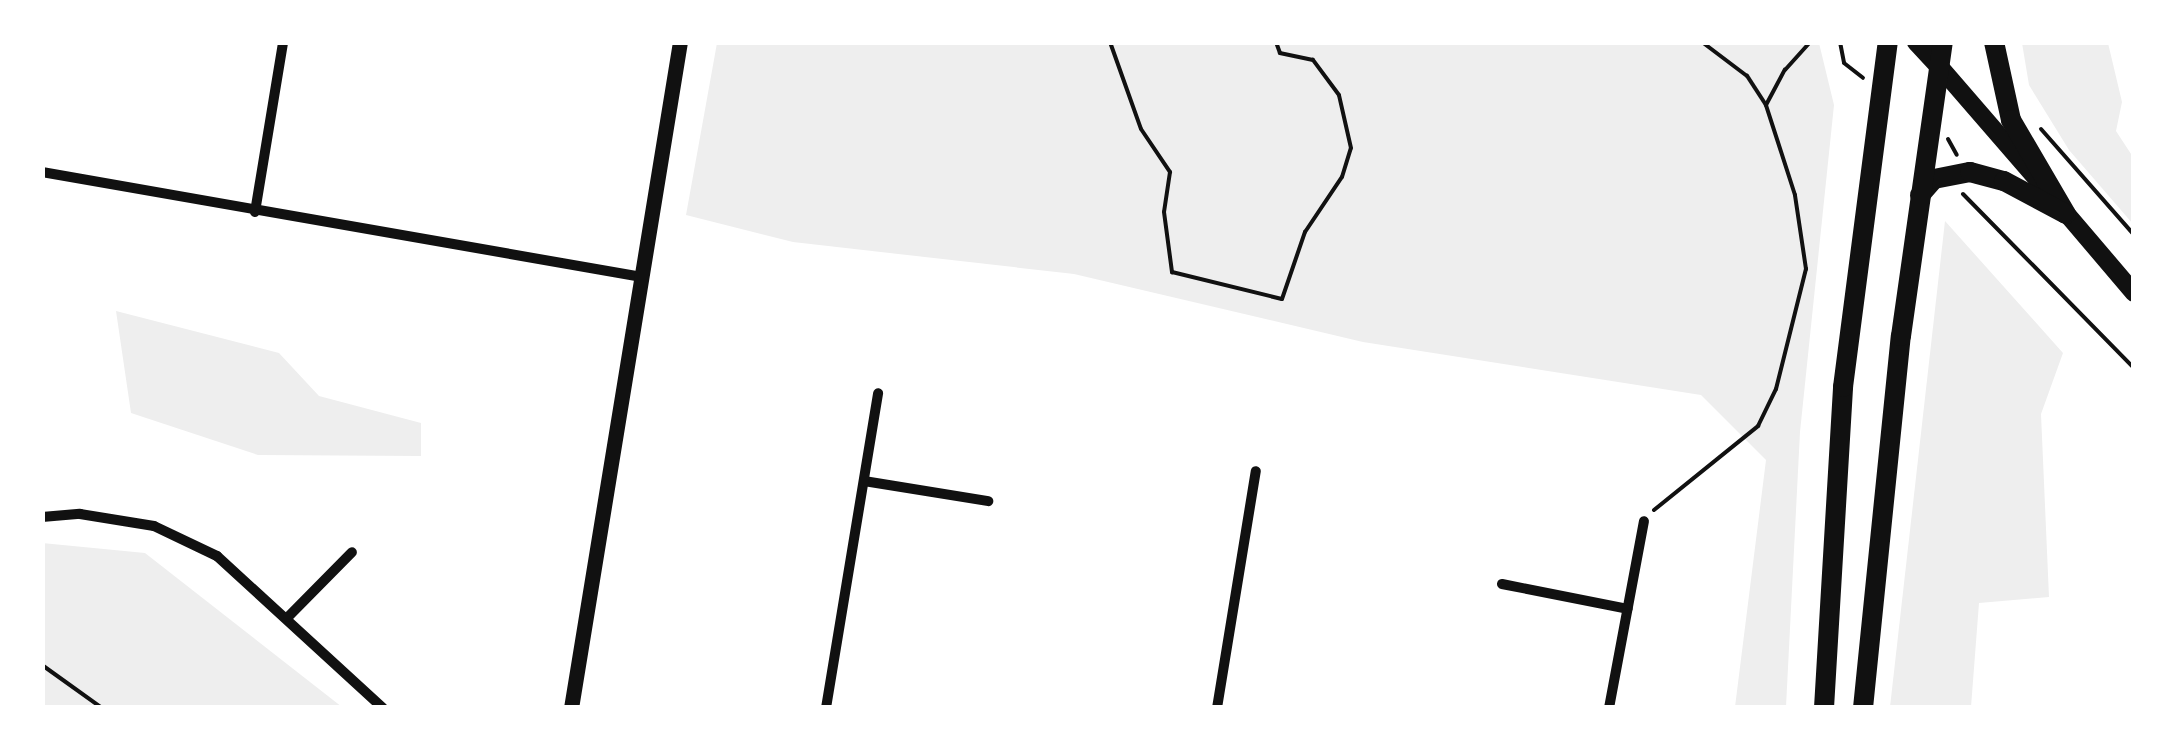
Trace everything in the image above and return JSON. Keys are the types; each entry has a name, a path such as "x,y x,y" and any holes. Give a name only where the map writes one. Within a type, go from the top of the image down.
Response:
{"highway":[{"path":"1824,708 1843,388 1888,42"},
{"path":"1917,42 1939,66"},
{"path":"1864,708 1920,194 1943,42"},
{"path":"1994,42 2011,120 2066,214"},
{"path":"1920,194 1934,179 1970,172 2004,180 2066,214"}],"main road":[{"path":"1939,66 2134,293"}],"street":[{"path":"254,212 283,42"},
{"path":"570,708 680,42"},
{"path":"42,172 254,212 642,276"},
{"path":"826,708 878,393"},
{"path":"1216,708 1256,471"},
{"path":"864,480 988,502"},
{"path":"42,516 80,514 154,526 217,556 288,616 383,708"},
{"path":"1610,708 1644,521"},
{"path":"288,616 352,552"},
{"path":"1502,584 1628,609"}],"path":[{"path":"1110,42 1140,129 1170,172 1164,212 1172,272 1282,300 1305,232 1342,177 1351,148 1339,96 1312,60 1280,53 1276,42"},
{"path":"1644,521 1670,494 1734,452 1758,426 1776,390 1806,269 1795,195 1766,104 1746,76 1702,42"},
{"path":"1766,104 1784,70 1810,42"},
{"path":"1842,44 1844,64 1881,90"},
{"path":"1930,125 1957,145"},
{"path":"2038,125 2134,236"},
{"path":"1962,189 2134,368"},
{"path":"42,665 102,708"}],"shaded area":[{"path":"717,43 1819,43 1834,105 1800,432 1786,707 1735,707 1766,460 1701,395 1363,342 1074,274 793,242 686,215"},
{"path":"2022,43 2108,43 2122,102 2116,131 2133,157 2133,224 2069,150 2029,85"},
{"path":"1945,221 2063,353 2041,414 2049,597 1979,603 1971,707 1890,707"},
{"path":"116,311 279,353 319,396 421,423 421,456 258,455 131,413"},
{"path":"42,543 145,553 342,707 43,707"}]}
